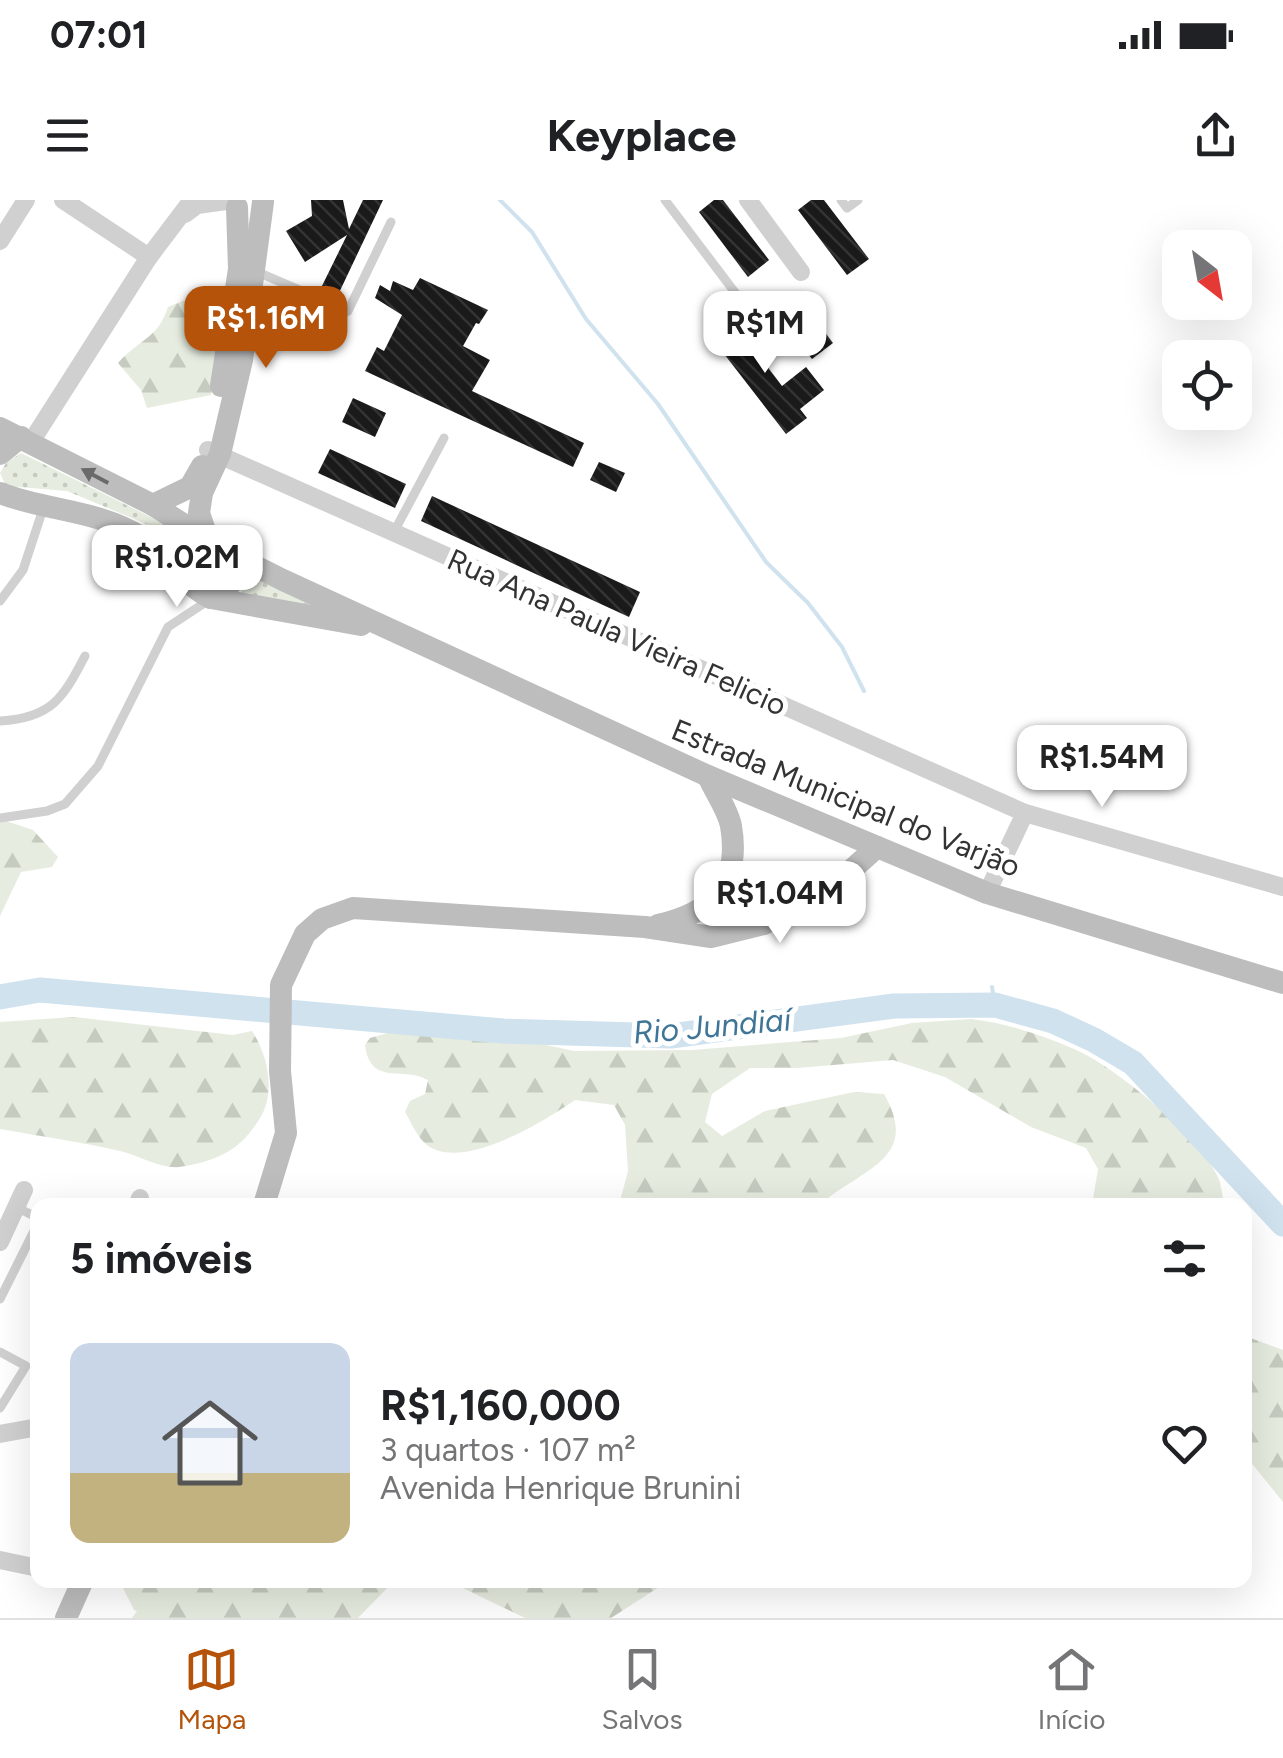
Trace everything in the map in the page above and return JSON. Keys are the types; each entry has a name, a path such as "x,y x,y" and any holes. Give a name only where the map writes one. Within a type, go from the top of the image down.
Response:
{"main road":[{"path":"153,505 190,487 214,452 239,269 230,203 264,201 242,360 198,514 235,568 234,580 211,598"},
{"path":"0,454 17,436 153,505 217,546 399,633"},
{"path":"0,493 96,518 140,536 166,556 192,588 211,598 399,633"},
{"name":"Estrada Municipal do Varjão","path":"399,633 708,776 987,893 1283,983"},
{"path":"646,927 684,919 705,909 719,896 733,858 730,823 708,776"},
{"path":"266,1198 286,1133 280,1070 281,985 305,934 322,919 353,908 646,927 711,936 764,924 829,890 877,846"},
{"path":"66,1618 79,1588"}],"street":[{"path":"0,241 26,200"},
{"path":"63,200 149,257"},
{"path":"17,436 192,200"},
{"path":"748,200 801,272"},
{"path":"176,221 197,205 230,203"},
{"name":"Rua Ana Paula Vieira Felicio","path":"214,452 1025,813 1283,886"},
{"path":"987,893 1025,813"},
{"path":"0,1242 20,1198"},
{"path":"0,1434 30,1428"},
{"path":"0,1560 30,1566"}],"lane":[{"path":"841,200 847,208 858,200"},
{"path":"671,202 778,348"},
{"path":"255,271 348,312 391,222"},
{"path":"395,530 444,438"},
{"path":"0,602 23,570 44,504"},
{"path":"0,818 47,811 65,804 98,766 168,626 211,598"},
{"path":"0,721 48,710 63,696 85,656"},
{"path":"20,1198 30,1211"},
{"path":"0,1298 30,1237"},
{"path":"0,1352 26,1366 0,1408"}],"green space":[{"path":"212,289 228,292 211,395 147,408 141,390 118,363 159,326 168,307"},
{"path":"21,453 157,520 220,556 224,570 221,581 209,585 201,581 181,553 151,526 67,491 6,486 0,473 6,463"},
{"path":"244,570 334,609 239,600 245,583"},
{"path":"0,819 33,830 58,857 52,867 21,872 0,916"},
{"path":"74,1017 233,1035 252,1031 268,1074 268,1097 260,1118 244,1139 226,1153 179,1167 105,1148 0,1129 0,1022"},
{"path":"971,1019 1049,1039 1091,1058 1155,1104 1193,1142 1218,1177 1223,1198 1093,1198 1098,1169 1086,1148 1031,1127 945,1077 893,1060 750,1068 712,1094 705,1122 722,1136 765,1111 854,1092 884,1094 894,1116 896,1134 891,1149 881,1161 829,1198 621,1198 628,1171 625,1125 614,1105 575,1100 503,1140 461,1152 442,1152 423,1142 405,1112 410,1101 425,1094 428,1080 381,1071 368,1058 365,1045 370,1038 395,1031 461,1026 574,1051 692,1050 841,1038 912,1023"},
{"path":"1252,1339 1283,1350 1283,1502 1252,1464"},
{"path":"123,1588 387,1588 358,1618 132,1618 137,1611"},
{"path":"463,1588 658,1588 611,1618 525,1618"}],"building":[{"path":"311,200 343,200 349,229 363,200 383,200 337,297 320,290 347,235 305,262 286,231 312,216"},
{"path":"714,200 723,200 769,260 748,277 699,212"},
{"path":"811,200 824,200 869,259 847,275 798,210"},
{"path":"420,278 488,310 463,346 490,360 472,391 584,443 573,467 365,371 377,347 384,351 402,315 375,298 380,285 390,291 393,281 413,290"},
{"path":"726,312 782,386 806,367 824,390 800,409 807,418 786,434 704,328"},
{"path":"812,315 833,343 812,359 790,331"},
{"path":"353,398 386,413 375,437 342,422"},
{"path":"330,449 406,484 395,508 318,473"},
{"path":"599,462 625,473 616,492 590,480"},
{"path":"432,496 640,592 629,617 421,521"}],"waterway":[{"path":"500,200 532,232 586,319 658,404 766,562 808,603 842,647 864,691"},
{"path":"992,987 995,1005"},
{"name":"Rio Jundiaí","path":"0,997 40,990 503,1031 671,1036 894,1006 995,1005 1053,1021 1133,1063 1283,1224"}]}
